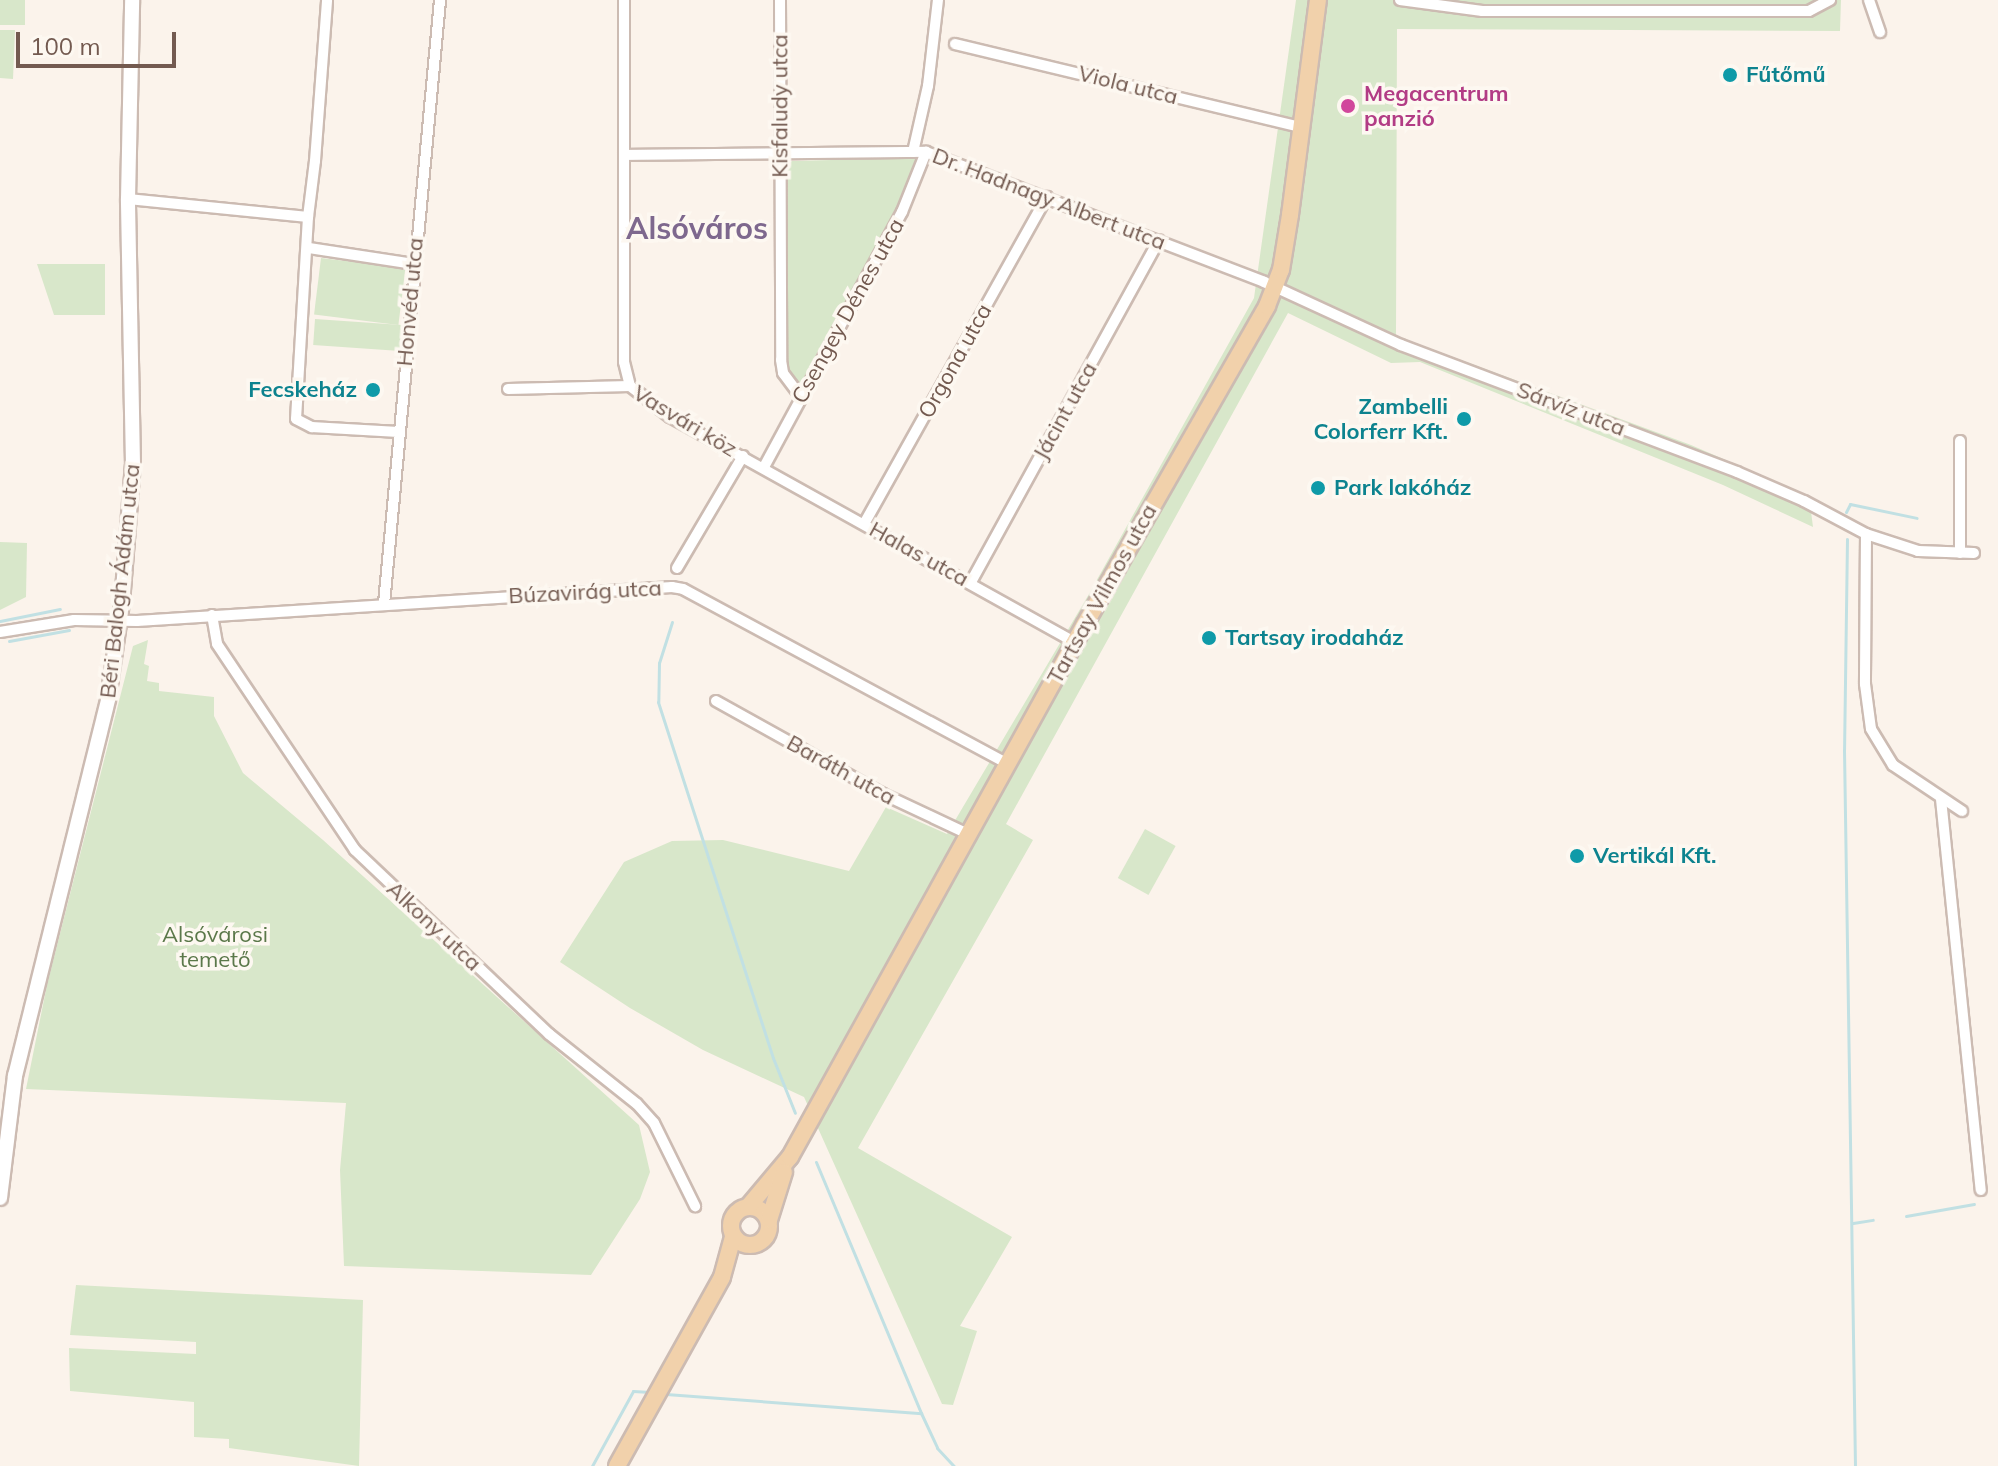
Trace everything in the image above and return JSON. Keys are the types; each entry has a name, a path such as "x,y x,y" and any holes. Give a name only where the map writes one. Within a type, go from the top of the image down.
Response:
{"main road":[{"name":"Tartsay Vilmos utca","path":"790,1157 1275,287 1290,215 1318,0"},
{"path":"617,1466 722,1277 733,1237 732,1219 748,1207 790,1157"},
{"path":"722,1277 768,1233 769,1220 790,1157"},
{"path":"748,1207 762,1211 769,1220"},
{"path":"733,1237 745,1245 755,1245"}],"street":[{"name":"Béri Balogh Ádám utca","path":"0,1198 15,1076 108,699 120,620 133,464 128,199 132,0"},
{"path":"327,0 308,217 309,248 296,419 312,427 398,432"},
{"name":"Honvéd utca","path":"384,604 440,0"},
{"path":"624,0 624,362 630,386"},
{"name":"Kisfaludy utca","path":"780,0 781,360 783,373 801,397"},
{"path":"913,152 928,86 938,0"},
{"path":"1400,0 1482,11 1809,11 1830,0"},
{"path":"1869,0 1880,32"},
{"name":"Viola utca","path":"955,44 1301,127"},
{"name":"Dr. Hadnagy Albert utca","path":"624,155 926,152 1275,287"},
{"name":"Csengey Dénes utca","path":"764,467 902,212 926,152"},
{"name":"Orgona utca","path":"864,524 1047,197"},
{"path":"128,199 308,217"},
{"name":"Jácint utca","path":"971,582 1159,240"},
{"path":"309,248 414,264"},
{"name":"Sárvíz utca","path":"1275,287 1401,345 1737,472 1804,501 1866,534 1918,551 1974,553"},
{"name":"Vasvári köz","path":"508,389 630,386 670,417 764,467"},
{"path":"1960,441 1960,553"},
{"path":"677,568 743,456"},
{"name":"Halas utca","path":"764,467 1075,642"},
{"path":"1866,534 1865,684 1871,729 1893,765 1962,811"},
{"name":"Búzavirág utca","path":"0,632 51,621 120,620 683,589 1008,764"},
{"name":"Alkony utca","path":"212,615 217,644 355,850 549,1034 637,1104 654,1123 695,1206"},
{"name":"Baráth utca","path":"716,701 883,794 968,834"},
{"path":"1941,799 1981,1190"}],"green space":[{"path":"0,0 25,0 25,25 0,25"},
{"path":"1296,0 1841,0 1840,31 1397,29 1396,336 1691,445 1809,496 1813,527 1723,485 1420,362 1391,363 1288,313 1006,824 1033,840 858,1148 1012,1237 960,1326 977,1331 953,1405 942,1404 804,1097 703,1050 630,1008 560,962 624,862 672,841 723,840 849,871 886,807 947,834 1089,594 1254,298"},
{"path":"0,30 15,30 13,79 0,78"},
{"path":"915,158 894,220 801,391 786,368 784,165 792,161"},
{"path":"321,258 405,268 398,325 314,315"},
{"path":"37,264 105,264 105,315 54,315"},
{"path":"315,319 402,325 400,351 313,345"},
{"path":"0,542 27,543 26,597 0,610"},
{"name":"Alsóvárosi temető","path":"148,640 144,664 149,666 147,681 159,683 159,691 214,697 214,716 243,773 323,840 639,1125 650,1172 640,1199 591,1275 344,1266 340,1170 346,1103 26,1089 47,985 133,646"},
{"path":"1145,829 1176,846 1148,895 1118,878"},
{"path":"76,1285 363,1300 359,1466 229,1448 229,1439 194,1437 194,1402 70,1391 69,1348 196,1354 196,1342 70,1335"}],"waterway":[{"path":"1846,512 1850,504 1917,518"},
{"path":"1847,539 1844,750 1855,1466"},
{"path":"0,621 60,609"},
{"path":"672,622 659,663 658,702 773,1058 795,1113"},
{"path":"9,641 69,630"},
{"path":"816,1162 921,1413 937,1448 954,1466"},
{"path":"1906,1216 1974,1204"},
{"path":"1853,1223 1873,1220"},
{"path":"592,1466 633,1391 650,1392"},
{"path":"666,1394 921,1413"}],"place":[{"name":"Fűtőmű","path":"1730,75"},
{"name":"Megacentrum panzió","path":"1348,106"},
{"name":"Fecskeház","path":"373,390"},
{"name":"Zambelli Colorferr Kft.","path":"1464,419"},
{"name":"Park lakóház","path":"1318,488"},
{"name":"Tartsay irodaház","path":"1209,638"},
{"name":"Vertikál Kft.","path":"1577,856"}],"district":[{"name":"Alsóváros","path":"697,228"}]}
